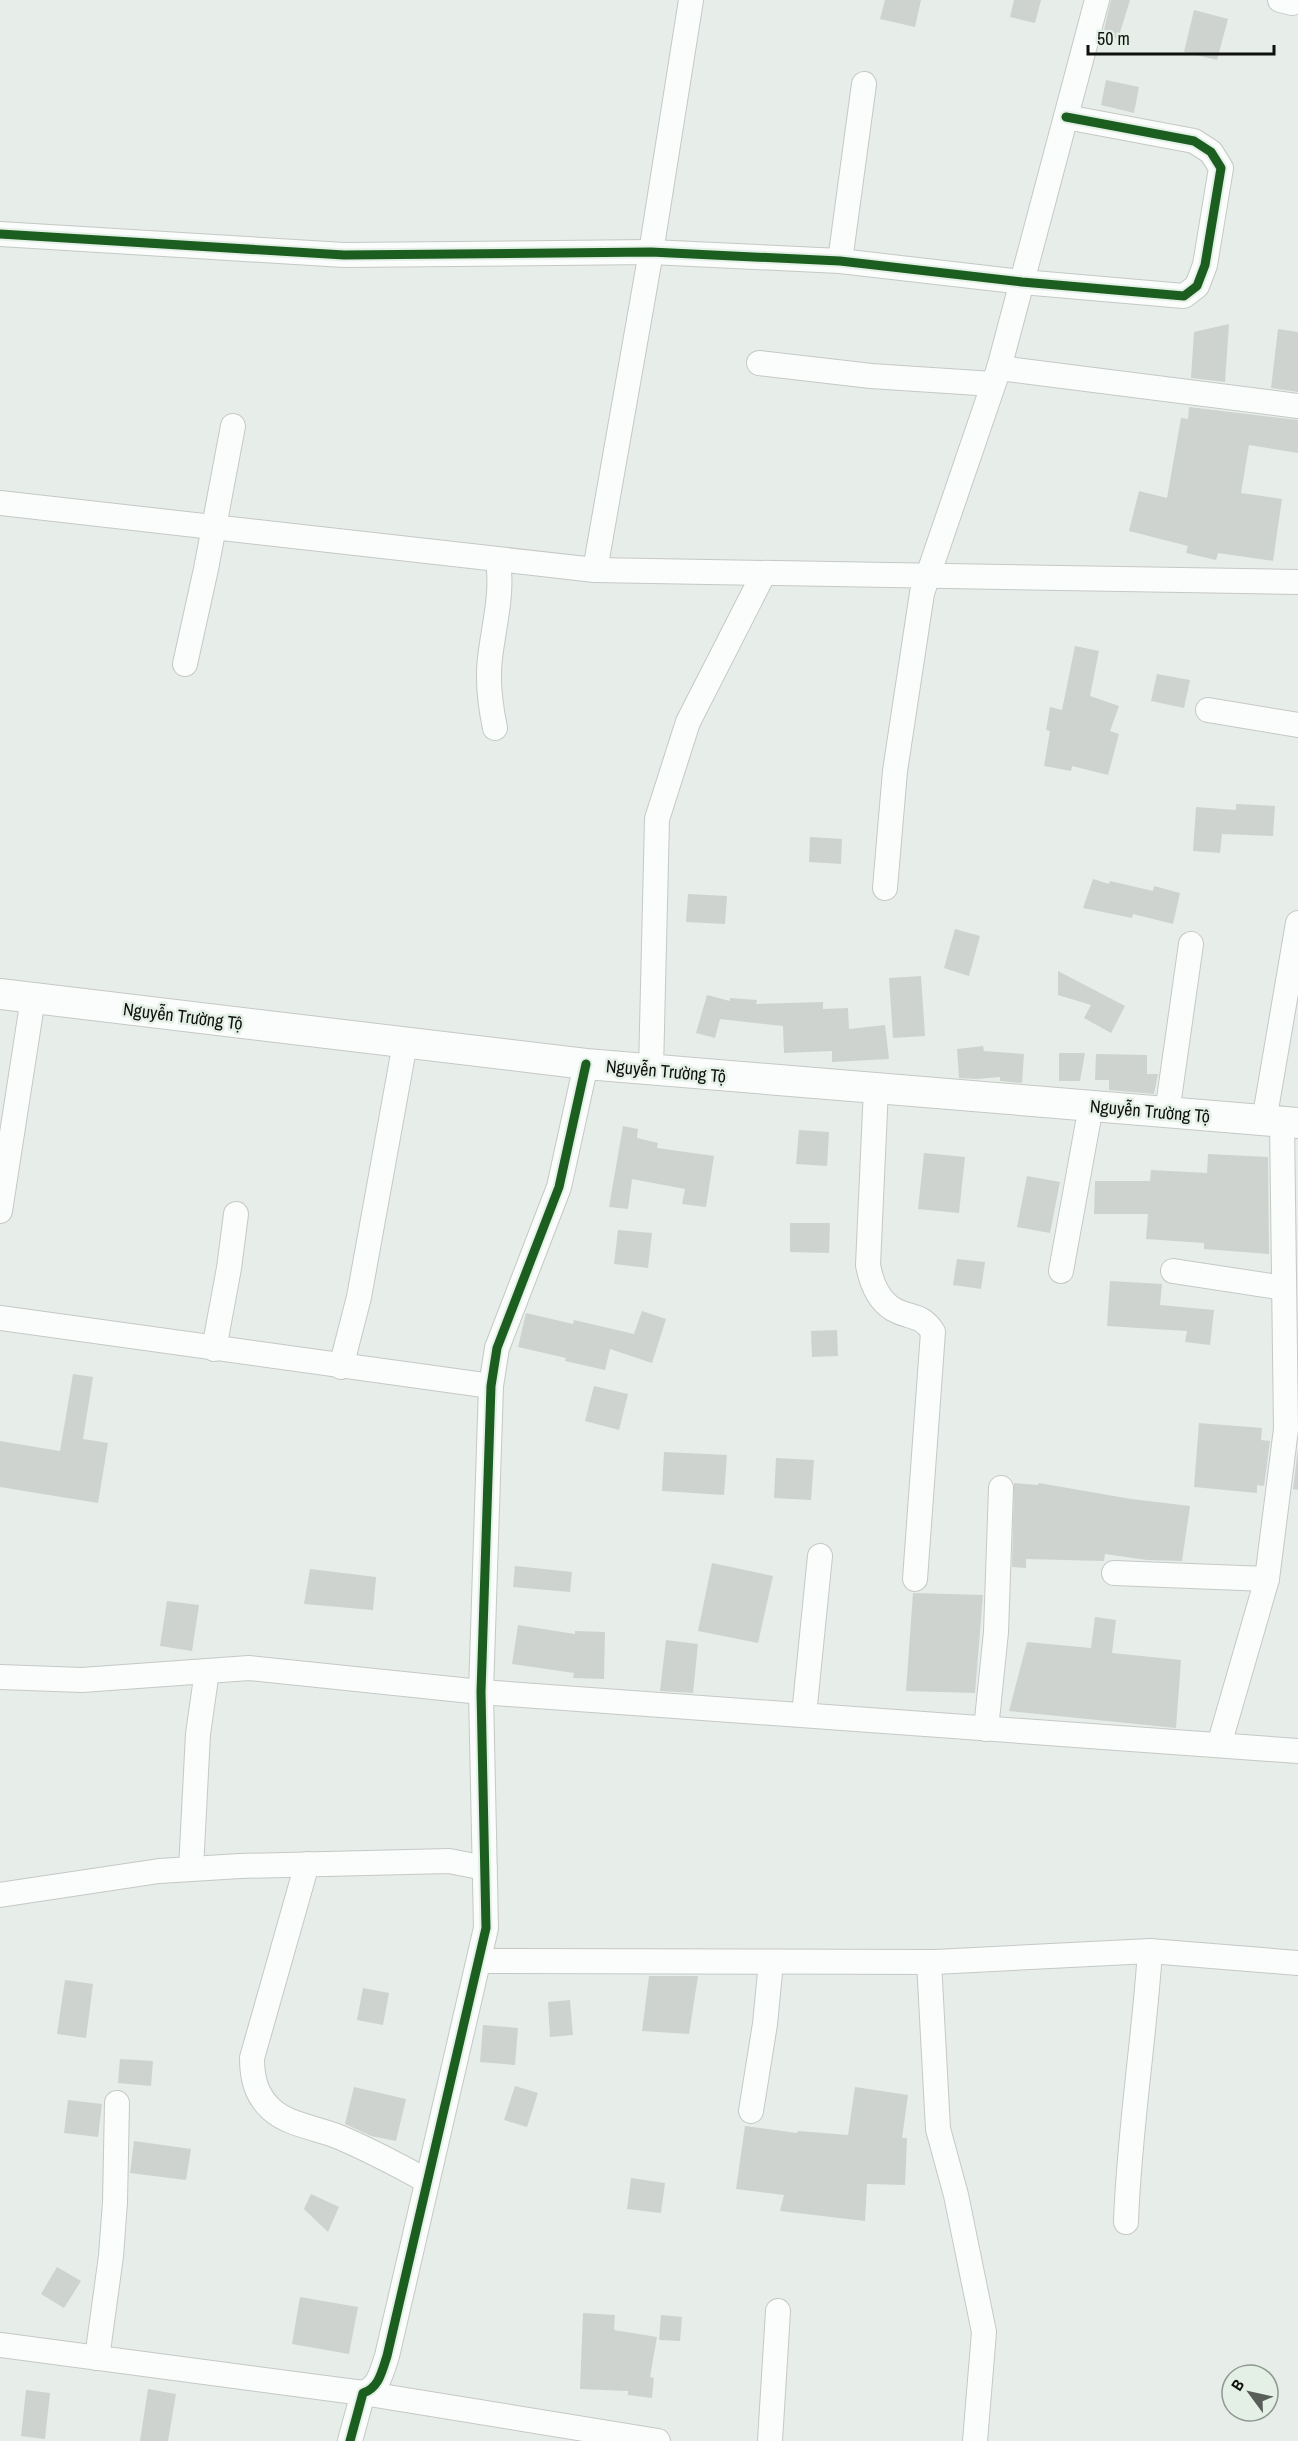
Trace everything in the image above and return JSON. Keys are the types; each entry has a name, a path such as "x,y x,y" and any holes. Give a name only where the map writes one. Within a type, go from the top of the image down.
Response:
{"main road":[{"name":"Nguyễn Trường Tộ","path":"0,994 586,1064 1281,1122"}],"street":[{"path":"596,570 651,252 691,0"},
{"path":"885,888 895,771 911,657 928,575 996,376 1097,0"},
{"path":"840,261 864,84"},
{"path":"0,234 344,255 651,252 840,261 1022,282 1184,296 1197,286 1205,265 1221,168 1211,152 1194,141 1066,117"},
{"path":"759,363 871,376 996,376 1298,406"},
{"path":"185,664 214,527 232,426"},
{"path":"0,503 596,570 1298,582"},
{"path":"495,728 489,702 488,679 500,597 501,581 498,560"},
{"path":"651,1070 657,819 688,722 764,573"},
{"path":"1208,710 1298,725"},
{"path":"1219,1745 1267,1579 1286,1429 1281,1122 1298,923"},
{"path":"1167,1113 1191,944"},
{"path":"0,1210 33,998"},
{"path":"341,1367 359,1297 405,1043"},
{"path":"363,2394 376,2385 387,2356 486,1928 481,1692 491,1386 497,1348 559,1187 586,1064"},
{"path":"876,1088 868,1265 871,1280 878,1294 892,1309 921,1318 933,1332 915,1578"},
{"path":"1061,1271 1091,1106"},
{"path":"214,1349 236,1214"},
{"path":"1173,1271 1284,1288"},
{"path":"0,1318 491,1386"},
{"path":"986,1729 996,1632 1001,1488"},
{"path":"804,1715 820,1556"},
{"path":"1114,1573 1267,1579"},
{"path":"0,1677 82,1680 249,1668 481,1692 1298,1751"},
{"path":"191,1869 198,1734 207,1671"},
{"path":"0,1895 159,1871 191,1869 449,1861 485,1868"},
{"path":"307,1864 252,2058 255,2086 271,2109 285,2118 363,2147 427,2181"},
{"path":"478,1961 929,1962 1150,1952 1298,1963"},
{"path":"1126,2222 1127,2187 1146,2015 1150,1952"},
{"path":"751,2111 765,2024 771,1962"},
{"path":"929,1962 938,2129 956,2195 984,2332 975,2441"},
{"path":"97,2358 111,2256 115,2202 117,2103"},
{"path":"770,2441 778,2311"},
{"path":"0,2345 363,2394 658,2441"},
{"path":"350,2441 363,2394"}],"building":[{"path":"885,0 921,0 915,27 880,19"},
{"path":"1014,0 1041,0 1035,23 1010,17"},
{"path":"1111,0 1130,0 1118,39 1103,34"},
{"path":"1194,10 1228,19 1217,60 1184,52"},
{"path":"1106,80 1139,87 1134,113 1101,105"},
{"path":"1229,324 1225,382 1191,378 1194,332"},
{"path":"1278,329 1298,332 1298,392 1271,388"},
{"path":"1189,407 1298,420 1298,453 1249,445 1241,493 1282,499 1273,561 1218,553 1216,560 1186,553 1188,546 1129,531 1139,491 1167,498 1181,418 1188,419"},
{"path":"1075,646 1099,651 1090,696 1119,706 1110,731 1119,734 1108,775 1072,766 1071,771 1044,766 1050,731 1046,730 1050,707 1062,710"},
{"path":"1157,674 1190,680 1184,708 1151,701"},
{"path":"1236,804 1275,806 1273,836 1222,834 1220,853 1193,851 1196,807 1236,810"},
{"path":"810,837 842,839 841,864 809,862"},
{"path":"1093,879 1153,891 1154,886 1180,893 1173,924 1133,914 1132,918 1083,908"},
{"path":"688,894 727,896 725,924 686,922"},
{"path":"955,929 980,936 969,976 944,968"},
{"path":"1058,971 1125,1006 1111,1033 1084,1018 1091,1005 1058,995"},
{"path":"921,976 925,1036 893,1038 889,978"},
{"path":"707,995 730,1001 730,998 757,1000 756,1004 823,1002 823,1009 848,1008 849,1029 885,1025 889,1059 832,1062 832,1051 784,1053 783,1026 720,1019 715,1038 696,1033"},
{"path":"983,1046 984,1051 1024,1054 1022,1083 1000,1081 1000,1077 959,1078 957,1049"},
{"path":"1059,1053 1085,1053 1080,1081 1059,1081"},
{"path":"1096,1054 1147,1055 1147,1074 1158,1074 1154,1094 1109,1090 1109,1080 1095,1080"},
{"path":"623,1126 638,1129 637,1138 658,1143 657,1148 714,1156 706,1207 682,1204 685,1189 632,1179 628,1209 609,1207"},
{"path":"799,1130 829,1132 827,1166 796,1164"},
{"path":"924,1153 965,1157 959,1213 918,1209"},
{"path":"1208,1154 1268,1157 1269,1254 1204,1249 1204,1243 1146,1239 1148,1214 1094,1214 1095,1181 1150,1181 1151,1170 1207,1173"},
{"path":"1027,1176 1060,1182 1050,1233 1017,1227"},
{"path":"790,1223 830,1223 829,1253 790,1252"},
{"path":"618,1230 652,1233 648,1268 614,1264"},
{"path":"957,1259 985,1262 981,1289 953,1285"},
{"path":"1110,1281 1162,1284 1160,1305 1214,1310 1210,1345 1185,1342 1187,1331 1107,1326"},
{"path":"642,1311 666,1319 652,1363 610,1349 605,1370 518,1347 526,1313 573,1324 574,1320 634,1334"},
{"path":"837,1330 838,1356 812,1357 811,1331"},
{"path":"73,1374 93,1377 83,1439 108,1443 98,1503 0,1487 0,1441 60,1451"},
{"path":"594,1386 628,1394 619,1430 585,1421"},
{"path":"1199,1423 1262,1428 1261,1440 1270,1441 1264,1486 1257,1485 1257,1493 1194,1487"},
{"path":"1298,1448 1298,1490 1293,1489"},
{"path":"664,1452 727,1455 724,1495 662,1491"},
{"path":"776,1458 814,1460 811,1500 774,1498"},
{"path":"1014,1483 1038,1485 1039,1483 1131,1499 1190,1506 1182,1561 1147,1560 1105,1554 1104,1561 1026,1559 1026,1568 1012,1567"},
{"path":"712,1563 773,1576 758,1643 698,1631"},
{"path":"515,1566 572,1572 570,1592 513,1587"},
{"path":"310,1569 376,1577 373,1610 304,1604"},
{"path":"913,1593 983,1595 975,1693 906,1691"},
{"path":"167,1601 199,1605 192,1651 160,1646"},
{"path":"1095,1617 1116,1620 1112,1653 1181,1660 1176,1728 1009,1711 1027,1642 1091,1648"},
{"path":"518,1625 575,1634 575,1631 605,1632 604,1679 573,1678 574,1673 512,1664"},
{"path":"666,1640 698,1644 693,1693 660,1691"},
{"path":"649,1976 698,1976 689,2034 642,2031"},
{"path":"65,1980 93,1984 86,2038 57,2034"},
{"path":"363,1988 389,1993 383,2025 357,2020"},
{"path":"570,2000 573,2035 550,2037 548,2002"},
{"path":"483,2025 518,2028 515,2065 480,2062"},
{"path":"120,2059 153,2061 151,2086 118,2083"},
{"path":"515,2086 538,2093 527,2127 504,2120"},
{"path":"354,2087 406,2099 396,2141 371,2136 345,2124"},
{"path":"855,2087 908,2095 902,2138 907,2138 905,2185 867,2184 865,2221 780,2211 784,2195 736,2189 745,2126 797,2133 798,2131 848,2135"},
{"path":"68,2100 102,2104 98,2137 64,2133"},
{"path":"134,2141 191,2149 186,2180 130,2173"},
{"path":"631,2178 665,2183 661,2213 627,2209"},
{"path":"311,2194 339,2207 328,2232 304,2209"},
{"path":"57,2267 81,2281 64,2308 41,2294"},
{"path":"300,2297 358,2307 349,2354 292,2344"},
{"path":"583,2313 615,2315 614,2330 657,2337 650,2377 654,2378 652,2398 628,2395 628,2391 580,2389"},
{"path":"661,2315 682,2317 680,2341 659,2340"},
{"path":"148,2389 176,2394 168,2441 140,2441"},
{"path":"26,2390 50,2393 45,2439 21,2436"}],"cycle path":[{"path":"0,234 344,255 651,252 840,261 1022,282 1184,296 1197,286 1205,265 1221,168 1211,152 1194,141 1066,117"},
{"path":"350,2441 363,2393 376,2383 387,2356 486,1928 481,1692 491,1386 497,1348 559,1187 586,1064"}]}
